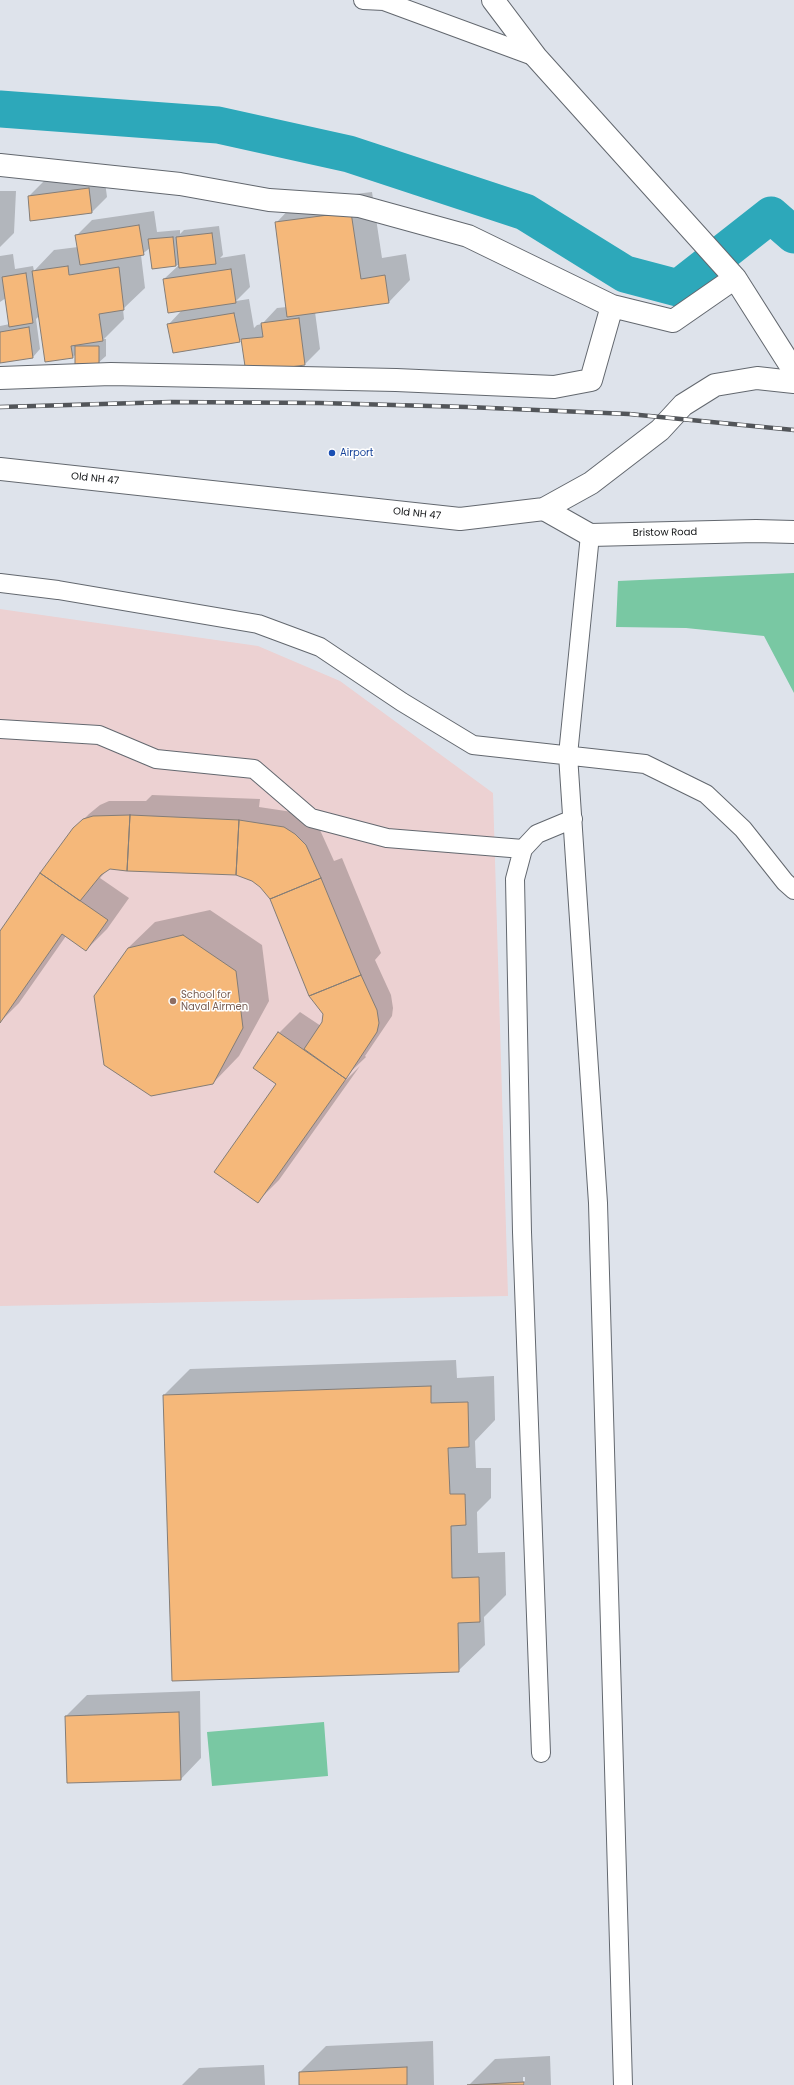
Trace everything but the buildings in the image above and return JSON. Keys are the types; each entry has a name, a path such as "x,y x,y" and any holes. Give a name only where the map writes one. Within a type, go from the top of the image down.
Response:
{"street":[{"path":"493,0 536,58 735,278 794,371"},
{"path":"0,165 180,184 269,200 359,206 468,236 612,306 673,321 735,278"},
{"path":"0,378 110,374 396,380 554,387 592,380 612,306"},
{"name":"Old NH 47","path":"0,469 460,519 544,509 591,483 660,430 683,405 715,385 757,378 794,382"},
{"path":"544,509 590,535"},
{"name":"Bristow Road","path":"590,535 756,531 794,532"}],"lane":[{"path":"363,0 384,1 536,58"},
{"path":"590,535 568,755 598,1203 623,2085"},
{"path":"0,583 58,590 258,624 320,647 402,702 473,746 644,764 706,794 743,828 785,882 794,890"},
{"path":"0,729 100,735 156,759 254,770 311,818 387,838 523,849"},
{"path":"541,1753 522,1224 515,879 523,849 537,834 573,818"}],"shaded area":[{"name":"School for Naval Airmen","path":"0,609 258,646 340,681 493,793 508,1296 0,1306"}],"green space":[{"path":"794,573 794,693 764,636 686,628 616,627 618,581"},
{"path":"324,1722 328,1776 212,1786 207,1732"}],"waterway":[{"path":"0,109 218,125 349,154 525,212 625,274 678,288 771,215 794,235"}],"railway":[{"path":"0,407 171,402 320,403 467,407 629,414 794,430"}],"place":[{"name":"Airport","path":"332,453"},
{"name":"School for Naval Airmen","path":"173,1001"}]}
